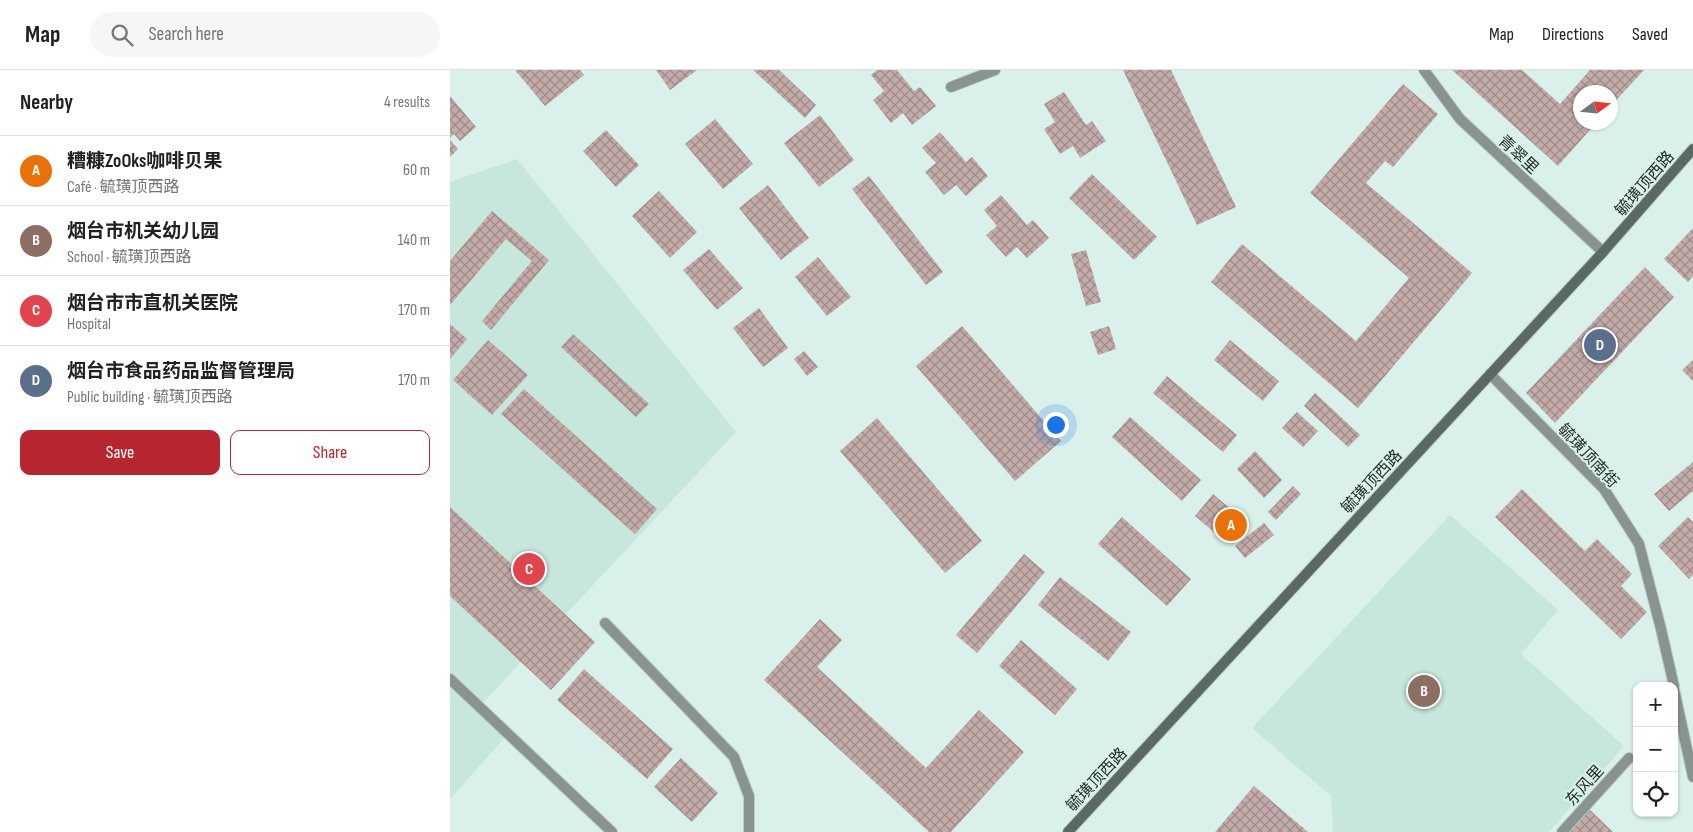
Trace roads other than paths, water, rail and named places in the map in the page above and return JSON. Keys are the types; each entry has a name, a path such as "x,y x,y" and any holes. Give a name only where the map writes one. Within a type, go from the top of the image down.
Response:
{"main road":[{"name":"毓璜顶西路","path":"1068,832 1603,252 1693,149"}],"street":[{"path":"951,87 995,70"},
{"name":"青翠里","path":"1424,70 1460,118 1603,252"},
{"name":"毓璜顶南街","path":"1490,374 1604,489 1638,544 1673,682"},
{"path":"605,623 734,757 749,796 749,832"},
{"path":"450,679 612,832"},
{"name":"毓璜顶南街","path":"1678,706 1693,777"},
{"name":"东风里","path":"1562,832 1629,758"}],"place":[{"name":"烟台市食品药品监督管理局","path":"1600,345"},
{"name":"糟糠ZoOks咖啡贝果","path":"1231,525"},
{"name":"烟台市市直机关医院","path":"529,569"},
{"name":"烟台市机关幼儿园","path":"1424,691"}]}
